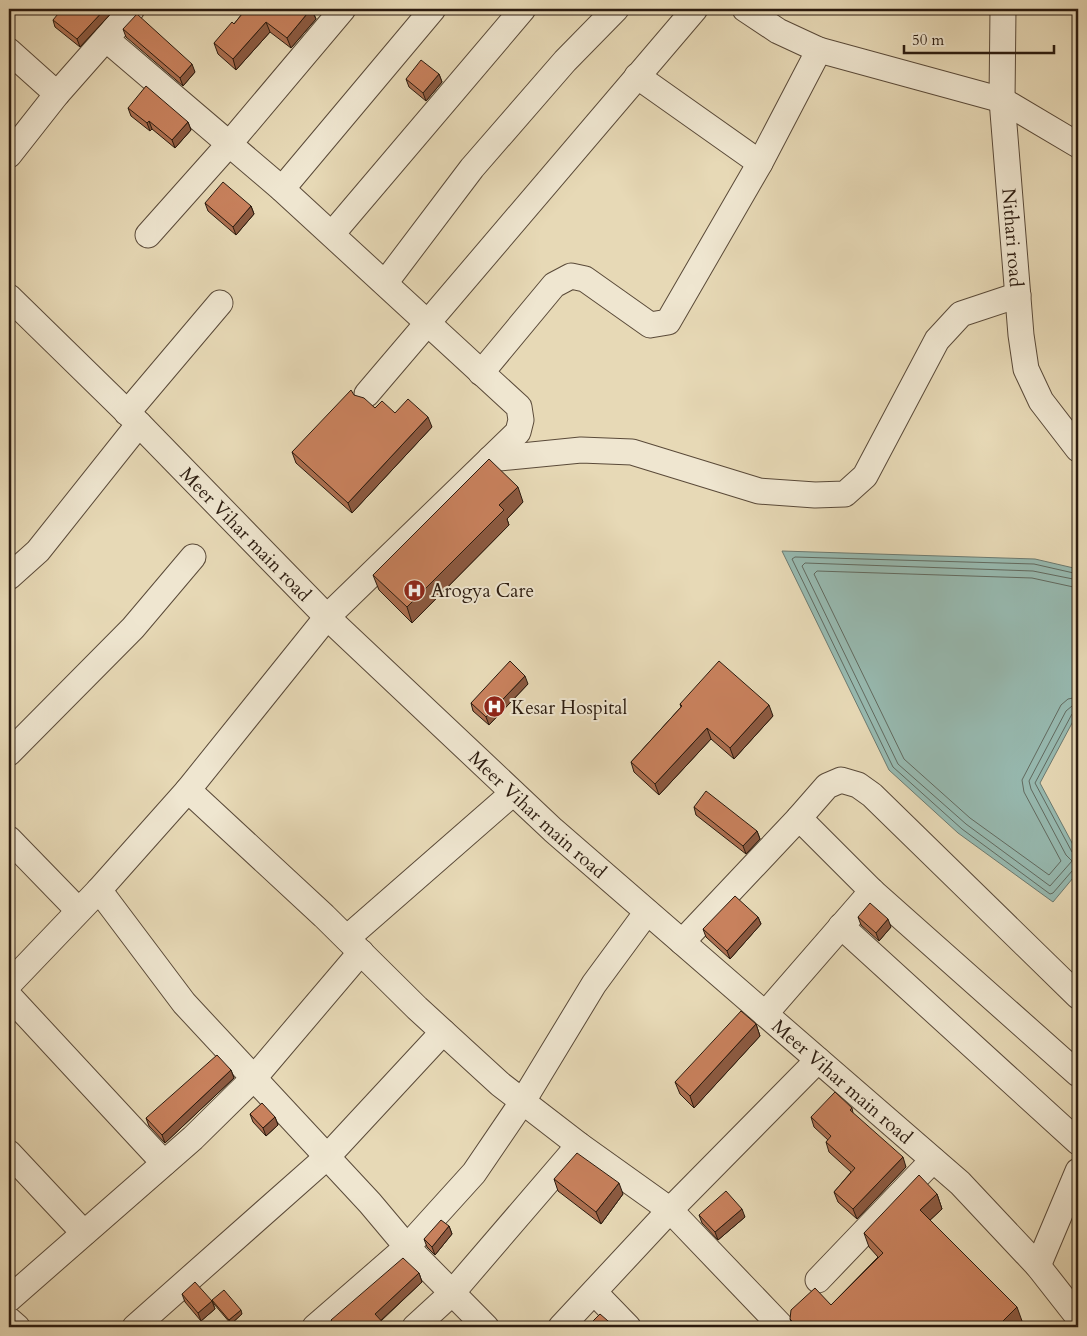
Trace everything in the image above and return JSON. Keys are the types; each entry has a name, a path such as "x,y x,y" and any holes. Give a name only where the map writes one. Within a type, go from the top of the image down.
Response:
{"street":[{"path":"9,155 57,94 132,9"},
{"path":"148,236 230,143 343,9"},
{"path":"282,189 433,9"},
{"path":"332,234 522,9"},
{"path":"385,283 472,168 565,60 616,9"},
{"path":"367,394 694,9"},
{"path":"745,9 778,31 819,50 1002,100 1078,145"},
{"name":"Nithari road","path":"1003,9 1002,100 1026,369 1041,401 1078,449"},
{"path":"9,984 99,890 188,790 327,617 518,432 522,420 519,407 332,234 230,143 106,39"},
{"path":"9,50 57,94"},
{"path":"481,373 554,285 571,276 585,279 650,325 668,322 760,163 819,50"},
{"path":"637,76 760,163"},
{"path":"490,459 581,450 632,452 759,492 815,496 845,494 864,476 937,340 961,314 1018,295"},
{"name":"Meer Vihar main road","path":"9,297 133,419 327,617 513,793 647,912 960,1183 1038,1266 1078,1317"},
{"path":"9,577 38,551 133,419 220,303"},
{"path":"9,753 133,628 193,557"},
{"path":"682,942 827,786 841,780 858,785 872,795 1078,996"},
{"path":"188,790 500,1084 579,1145 670,1210 782,1327"},
{"path":"9,1299 164,1163 254,1078 354,945 513,793"},
{"path":"799,818 872,891 1078,1074"},
{"path":"9,839 78,910"},
{"path":"99,890 184,1002 407,1247 451,1294 486,1327"},
{"path":"764,1014 872,891"},
{"path":"315,1327 407,1247 474,1173 523,1101 594,984 647,912"},
{"path":"841,926 1078,1142"},
{"path":"9,996 164,1163"},
{"path":"135,1327 327,1157 444,1032"},
{"path":"561,1327 595,1293 670,1210 818,1060"},
{"path":"415,1327 451,1294 579,1145"},
{"path":"9,1153 84,1233"},
{"path":"818,1280 932,1160"},
{"path":"1038,1266 1078,1171"},
{"path":"595,1293 628,1327"},
{"path":"9,1320 16,1327"}],"water":[{"path":"782,551 1035,559 1078,569 1078,712 1040,783 1078,854 1078,872 1053,902 958,833 889,770"}],"building":[{"path":"62,9 105,9 77,39 53,20"},
{"path":"246,9 311,9 287,38 266,22 233,59 214,43 232,22 234,24"},
{"path":"137,14 192,64 180,78 123,29"},
{"path":"421,60 439,74 423,93 406,79"},
{"path":"146,86 188,122 172,140 149,121 147,123 128,108"},
{"path":"223,182 251,206 233,227 205,203"},
{"path":"351,390 354,395 364,398 375,408 382,401 395,413 408,399 428,417 348,503 292,452"},
{"path":"489,459 518,487 499,505 504,510 407,607 373,575"},
{"path":"510,661 525,676 486,717 471,703"},
{"path":"719,661 769,705 730,748 707,728 655,784 631,762 682,706 680,704"},
{"path":"706,791 757,831 743,846 694,807"},
{"path":"735,896 758,917 727,951 703,929"},
{"path":"870,903 888,919 876,933 858,917"},
{"path":"741,1011 756,1024 690,1096 675,1082"},
{"path":"217,1055 231,1070 162,1135 146,1118"},
{"path":"835,1092 852,1108 850,1110 903,1157 853,1209 834,1192 855,1168 826,1142 831,1136 811,1117"},
{"path":"262,1103 275,1117 263,1128 250,1114"},
{"path":"577,1153 619,1183 596,1212 554,1179"},
{"path":"919,1175 937,1194 920,1210 1017,1307 997,1327 815,1327 810,1322 804,1327 798,1327 790,1319 791,1310 815,1288 831,1305 883,1253 864,1233"},
{"path":"726,1191 742,1209 715,1232 699,1215"},
{"path":"441,1220 449,1226 432,1247 424,1239"},
{"path":"403,1258 419,1273 375,1314 387,1327 338,1327 331,1320"},
{"path":"195,1282 212,1301 198,1313 182,1294"},
{"path":"224,1290 241,1310 229,1320 212,1300"},
{"path":"600,1314 615,1327 599,1327 593,1321"}],"place":[{"name":"Arogya Care","path":"415,590"},
{"name":"Kesar Hospital","path":"495,707"}]}
